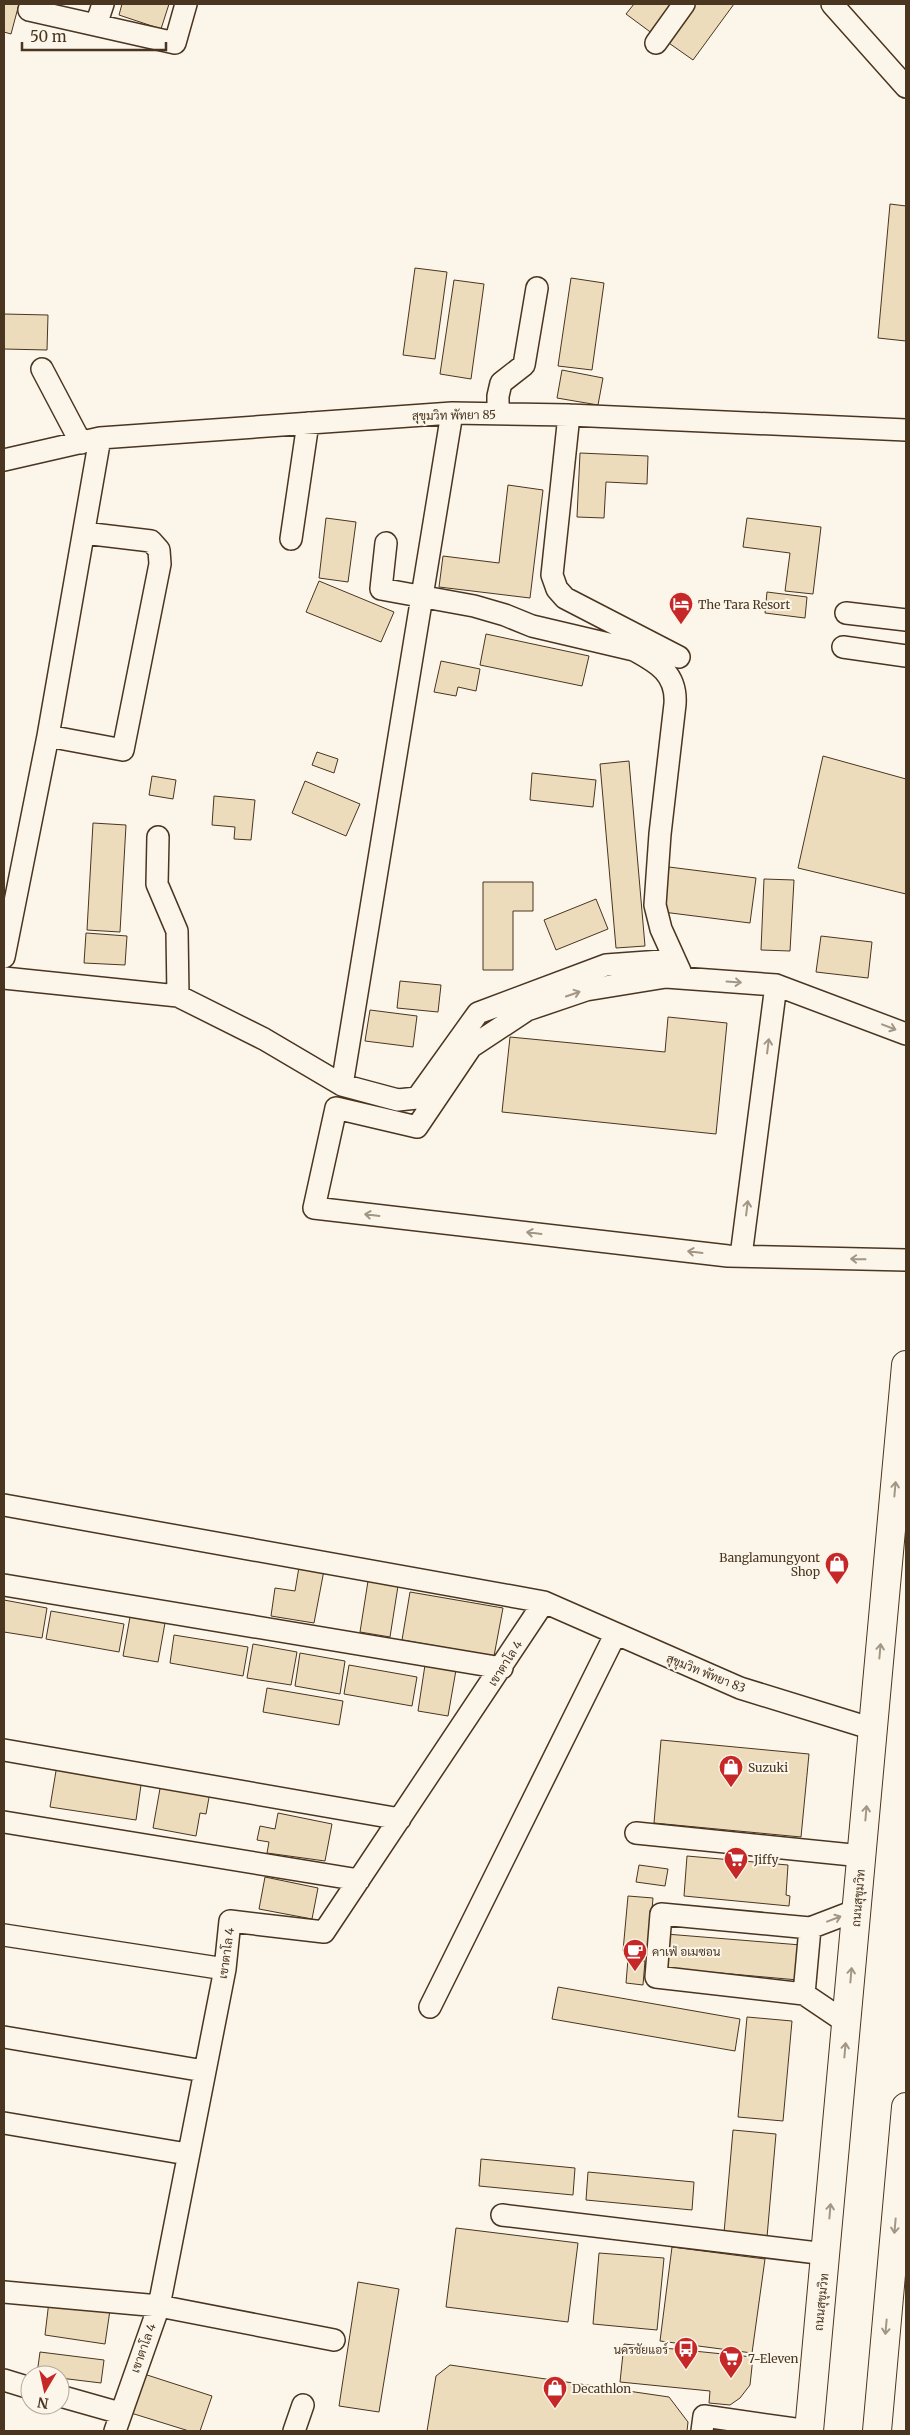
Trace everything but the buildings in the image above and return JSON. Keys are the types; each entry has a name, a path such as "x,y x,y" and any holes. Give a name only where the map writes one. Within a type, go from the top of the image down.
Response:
{"highway":[{"name":"ถนนสุขุมวิท","path":"809,2431 906,1365"},
{"path":"877,2431 906,2107"}],"street":[{"path":"31,4 29,10 175,43 186,4"},
{"path":"96,25 103,4"},
{"path":"656,43 684,4"},
{"path":"832,4 906,87"},
{"path":"498,414 498,396 501,383 524,365 537,288"},
{"path":"4,957 48,736 84,533 90,440 42,369"},
{"path":"342,1085 452,413"},
{"name":"สุขุมวิท พัทยา 85","path":"4,460 90,440 452,413 906,430"},
{"path":"569,416 552,575 557,589 565,598 679,657"},
{"path":"291,539 308,423"},
{"path":"48,736 123,750 160,564 159,550 151,541 84,533"},
{"path":"386,543 381,590 474,606 505,615 532,626 634,650 649,658 673,681 676,691 675,704 660,834 655,905 661,930 679,969"},
{"path":"846,613 906,620"},
{"path":"843,647 906,656"},
{"path":"158,837 157,884 177,931 178,996"},
{"path":"4,978 178,996 264,1039 342,1085 398,1100 416,1098 478,1014 606,965 679,969 776,985 906,1034"},
{"path":"679,969 666,977 586,990 527,1010 471,1048 417,1127 336,1108 314,1208 741,1256 906,1260"},
{"path":"741,1256 776,985"},
{"name":"สุขุมวิท พัทยา 83","path":"4,1506 544,1602 615,1635 740,1688 873,1729"},
{"path":"4,1585 502,1668"},
{"name":"เขาตาโล 4","path":"118,2422 158,2306 225,1969 230,1921 324,1932 502,1668 544,1602"},
{"path":"430,2007 615,1635"},
{"path":"4,1750 400,1819"},
{"path":"4,1822 360,1880"},
{"path":"636,1833 862,1856"},
{"path":"847,2023 804,1994 656,1977 661,1914 810,1928 857,1910"},
{"path":"804,1994 810,1928"},
{"path":"4,1935 225,1969"},
{"path":"4,2037 204,2071"},
{"path":"4,2123 187,2154"},
{"path":"502,2215 826,2254"},
{"path":"4,2292 158,2306 334,2340"},
{"path":"4,2380 20,2385"},
{"path":"70,2400 118,2422"},
{"path":"294,2431 303,2405"},
{"path":"702,2431 704,2416 809,2431"}],"place":[{"name":"The Tara Resort","path":"681,625"},
{"name":"Banglamungyont Shop","path":"837,1585"},
{"name":"Suzuki","path":"731,1788"},
{"name":"Jiffy","path":"736,1880"},
{"name":"คาเฟ่ อเมซอน","path":"635,1972"},
{"name":"นครชัยแอร์","path":"686,2370"},
{"name":"7-Eleven","path":"731,2379"},
{"name":"Decathlon","path":"555,2409"}]}
